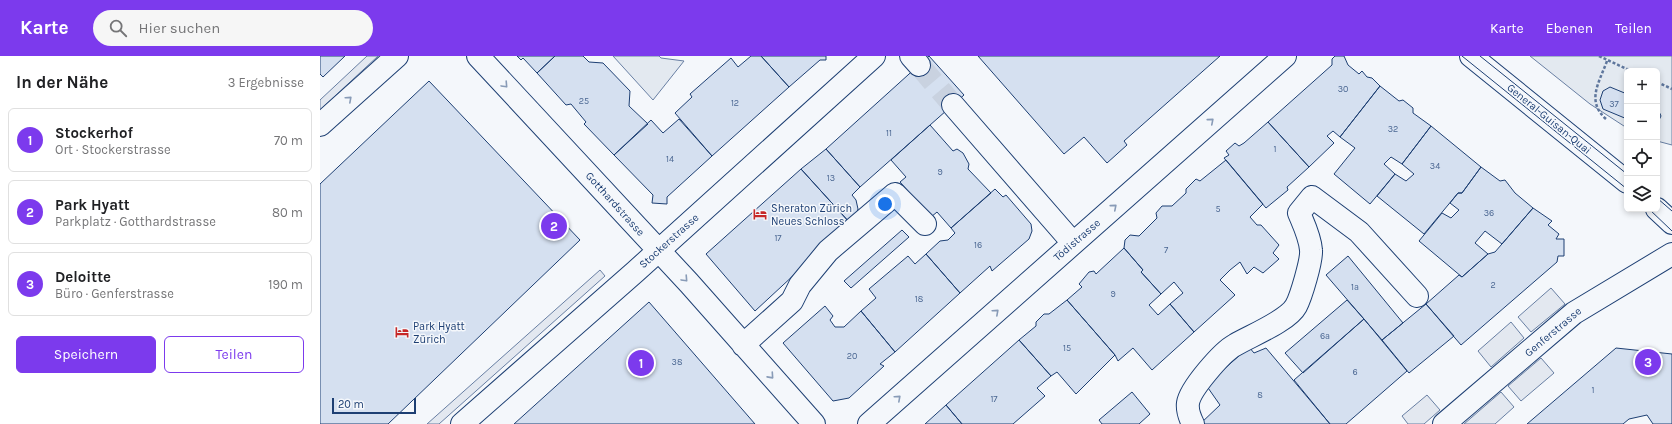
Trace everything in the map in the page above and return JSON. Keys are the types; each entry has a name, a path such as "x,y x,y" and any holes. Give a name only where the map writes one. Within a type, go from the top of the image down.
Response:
{"street":[{"path":"320,125 397,56"},
{"name":"Gotthardstrasse","path":"478,56 598,185 814,424"},
{"name":"Stockerstrasse","path":"462,424 658,251 874,56"},
{"name":"Tödistrasse","path":"869,424 1285,56"},
{"name":"General-Guisan-Quai","path":"1471,56 1624,180"},
{"path":"953,105 1073,243"},
{"path":"743,345 792,301 800,285 828,251 895,194 925,224"},
{"path":"1193,424 1189,414 1188,403 1194,388 1199,382 1233,346 1277,322 1296,307 1312,251 1299,213 1312,197 1359,232 1417,296"},
{"path":"1660,212 1672,223"},
{"name":"Genferstrasse","path":"1444,424 1574,313 1672,254"}],"path":[{"path":"1599,56 1624,68"},
{"path":"1606,119 1598,111 1594,100 1607,61"},
{"path":"1660,83 1672,88"}],"shaded area":[{"path":"367,56 378,56 320,110 320,100"},
{"path":"613,56 659,56 661,58 684,61 653,100"},
{"path":"1530,56 1672,56 1672,145 1660,142 1660,68 1624,68 1624,126 1590,104"},
{"path":"600,270 605,276 439,424 427,424"},
{"path":"1551,288 1565,304 1531,332 1518,317"},
{"path":"1511,322 1524,338 1491,367 1478,351"},
{"path":"1541,358 1554,373 1521,401 1508,386"},
{"path":"1501,392 1514,407 1495,424 1464,424"},
{"path":"1427,395 1440,410 1424,424 1408,424 1402,416"}],"building":[{"path":"320,56 345,56 323,77 320,74"},
{"path":"517,56 555,56 537,73 523,58 521,60"},
{"path":"555,56 583,56 589,62 603,63 630,91 629,106 648,124 614,155 584,124 586,122 571,104 566,105 537,73"},
{"path":"751,56 761,56 789,87 712,156 675,113 692,97 690,94 731,58 738,67"},
{"path":"761,56 826,56 826,60 820,60 789,87"},
{"path":"929,56 964,95 860,187 826,149"},
{"path":"978,56 1220,56 1124,141 1127,145 1107,163 1084,137 1064,154"},
{"path":"1335,56 1344,56 1348,65 1359,74 1362,71 1367,77 1372,78 1380,86 1340,137 1333,131 1327,136 1334,143 1309,167 1268,122 1332,65 1332,59"},
{"name":"Park Hyatt Zürich","path":"429,81 580,240 388,424 320,424 320,184"},
{"path":"1380,86 1399,101 1403,100 1413,108 1413,113 1431,126 1402,164 1391,157 1384,164 1395,174 1370,204 1334,174 1355,148 1340,137"},
{"path":"1610,87 1624,93 1624,118 1603,109 1600,100 1603,91"},
{"path":"679,119 712,156 667,197 667,204 652,203 653,195 614,155 651,120 663,133"},
{"path":"1268,122 1309,167 1287,187 1288,190 1266,208 1224,158 1229,155 1226,151 1235,143 1239,146 1244,143"},
{"path":"930,125 953,151 957,149 963,153 969,164 968,169 991,193 951,228 937,212 931,217 900,182 906,177 891,160"},
{"path":"1431,126 1481,167 1462,193 1458,193 1424,234 1377,196 1395,174 1406,181 1414,174 1402,164"},
{"path":"826,149 860,187 852,195 856,200 858,209 855,218 850,223 801,169"},
{"path":"1226,160 1263,204 1250,217 1257,225 1261,225 1279,245 1273,253 1279,259 1263,273 1254,267 1247,274 1240,262 1230,270 1220,280 1235,295 1194,332 1170,304 1183,293 1174,282 1161,294 1141,272 1143,270 1124,248 1125,240 1130,235 1139,236 1157,218 1156,213 1162,206 1172,206 1186,193 1186,189 1196,179 1200,181"},
{"path":"1481,167 1500,181 1505,180 1515,193 1533,208 1502,244 1485,231 1475,243 1488,254 1462,277 1419,241 1442,213 1451,218 1459,210 1450,203 1458,193 1462,193"},
{"path":"801,169 850,223 755,311 706,254"},
{"path":"995,189 1003,197 1006,195 1031,224 1032,231 1029,239 992,271 990,266 960,293 926,254 940,241 948,240 955,233 951,228"},
{"path":"1533,208 1552,221 1548,225 1559,234 1556,239 1564,239 1564,256 1558,256 1557,262 1461,345 1426,304 1459,275 1462,277 1488,254 1495,252"},
{"path":"902,230 909,237 851,288 844,281"},
{"path":"1124,248 1143,270 1141,272 1161,294 1149,305 1158,315 1170,304 1194,332 1152,370 1133,348 1118,361 1115,355 1067,300 1082,287 1079,284 1089,272 1094,271 1096,274"},
{"path":"926,254 960,293 895,352 861,311 876,298 869,289 908,256 915,264"},
{"path":"1348,256 1403,323 1382,340 1326,275"},
{"path":"1067,300 1115,355 1076,394 1057,372 1051,376 1019,340 1036,326 1036,322 1044,314 1049,314"},
{"path":"1347,300 1364,319 1303,373 1285,353"},
{"path":"649,302 755,424 514,424"},
{"path":"1426,304 1454,336 1409,373 1382,340"},
{"path":"825,306 833,316 830,320 835,327 844,327 861,311 895,352 880,364 884,366 849,398 833,401 783,343"},
{"path":"1364,319 1407,371 1346,424 1330,424 1294,380"},
{"path":"1019,340 1051,376 1037,388 1045,396 1013,424 962,424 946,405"},
{"path":"1249,347 1254,353 1266,348 1330,424 1200,424 1220,405 1206,385"},
{"path":"1616,348 1672,354 1672,424 1653,424 1647,415 1629,419 1623,424 1527,424"},
{"path":"1132,392 1150,414 1139,424 1102,424 1099,420"},
{"path":"946,405 962,424 925,424"}],"tunnel":[{"path":"919,65 953,105"}],"tram line":[{"path":"1462,56 1624,187"},
{"path":"1480,56 1624,172"},
{"path":"1660,201 1672,211"},
{"path":"1652,212 1672,231"}],"place":[{"name":"Sheraton Zürich Neues Schloss","path":"760,214"},
{"name":"Park Hyatt","path":"554,226"},
{"name":"Park Hyatt Zürich","path":"402,332"},
{"name":"Deloitte","path":"1648,362"},
{"name":"Stockerhof","path":"641,363"}]}
